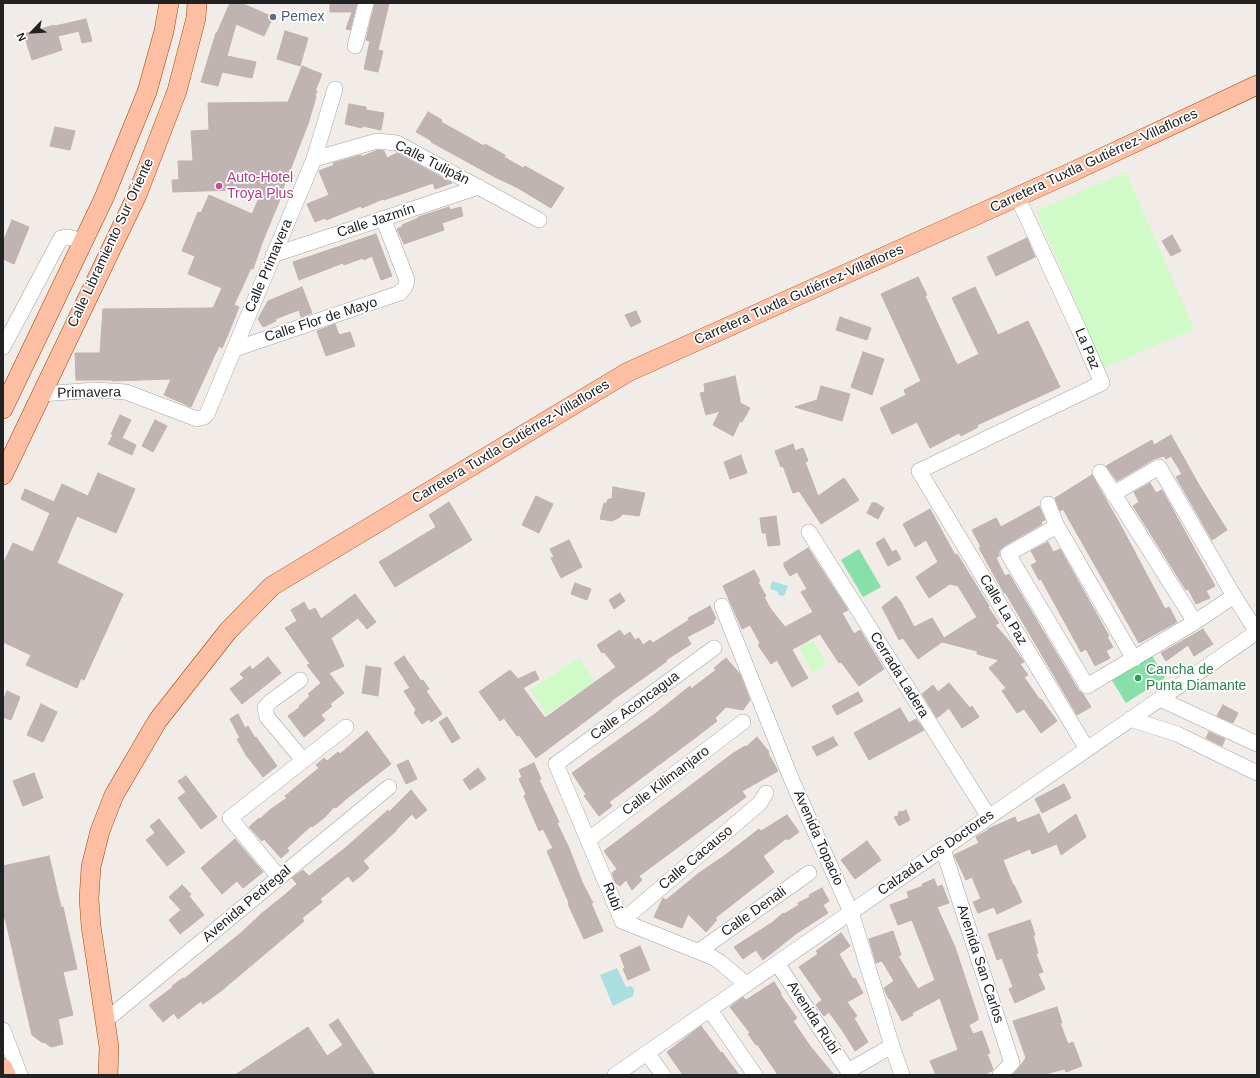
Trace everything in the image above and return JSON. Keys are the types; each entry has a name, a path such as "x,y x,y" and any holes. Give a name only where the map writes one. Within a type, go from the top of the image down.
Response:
{"main road":[{"name":"Calle Libramiento Sur Oriente","path":"3,409 104,198 147,92 164,31 169,3"},
{"name":"Calle Libramiento Sur Oriente","path":"3,475 137,195 177,91 196,18 197,3"},
{"name":"Carretera Tuxtla Gutiérrez-Villaflores","path":"108,1075 109,1047 91,926 89,899 91,866 100,831 114,795 158,720 228,631 272,586 628,372 1017,196 1257,85"},
{"path":"3,1068 6,1075"}],"street":[{"path":"355,46 366,3"},
{"name":"Calle Primavera","path":"204,417 207,414 314,159 335,89"},
{"name":"Calle Tulipán","path":"314,159 377,141 396,143 539,220"},
{"name":"Calle Jazmín","path":"273,255 479,187"},
{"name":"La Paz","path":"919,471 1102,383 1080,330 1017,196"},
{"name":"Calle Flor de Mayo","path":"235,348 400,294 405,287 407,280 383,218"},
{"path":"3,347 61,238 68,237 84,240"},
{"path":"44,271 64,280"},
{"name":"Primavera","path":"41,394 96,390 126,392 197,418 204,417"},
{"path":"3,485 11,457"},
{"path":"1113,494 1159,467 1234,596 1257,632"},
{"name":"Calle La Paz","path":"919,471 1087,749"},
{"path":"1100,472 1195,622"},
{"path":"1048,504 1057,526 1134,659"},
{"path":"1057,526 1008,554 1087,686 1195,622 1234,596"},
{"name":"Cerrada Ladera","path":"809,532 989,817"},
{"name":"Avenida Topacio","path":"722,606 794,783 851,912 902,1075"},
{"name":"Calzada Los Doctores","path":"615,1075 1257,632"},
{"name":"Calle Aconcagua","path":"556,764 714,648"},
{"path":"300,680 270,701 265,708 267,717 303,760"},
{"path":"1160,699 1252,741 1240,764"},
{"path":"1177,734 1190,712"},
{"path":"1130,719 1177,734 1257,773"},
{"name":"Calle Kilimanjaro","path":"588,840 743,722"},
{"path":"279,877 230,818 346,727"},
{"name":"Rubí","path":"556,764 622,921 699,951 720,962 746,984"},
{"name":"Avenida Pedregal","path":"105,1021 389,787"},
{"name":"Calle Cacauso","path":"622,921 760,803 766,793"},
{"name":"Avenida San Carlos","path":"943,849 1012,1063 1000,1075"},
{"name":"Calle Denali","path":"699,951 810,873"},
{"name":"Avenida Rubí","path":"777,963 848,1071 892,1046"},
{"path":"710,1010 755,1075"},
{"path":"3,1030 20,1075"},
{"path":"647,1053 663,1075"}],"green space":[{"path":"1126,172 1194,329 1104,368 1036,211"},
{"path":"859,549 881,587 863,597 841,560"},
{"path":"813,640 827,665 813,673 799,648"},
{"name":"Cancha de Punta Diamante","path":"1151,654 1165,678 1126,703 1111,679"},
{"path":"579,657 595,682 547,714 530,690"}],"water":[{"path":"772,581 788,586 784,596 779,595 777,591 770,589"},
{"path":"617,968 626,987 632,986 634,990 633,996 613,1006 600,975"}],"building":[{"path":"230,3 241,3 273,17 264,36 236,24 227,56 256,62 252,78 222,72 218,86 201,82 216,33"},
{"path":"330,3 357,3 350,30 346,29 352,12 330,12"},
{"path":"375,3 389,3 378,50 383,51 378,72 364,69 370,41 366,40"},
{"path":"86,19 92,41 82,43 79,31 58,36 62,50 32,60 24,34 54,25"},
{"path":"285,31 308,38 300,66 277,59"},
{"path":"302,66 322,74 315,91 317,91 316,97 308,124 253,269 251,268 234,305 239,307 227,337 222,348 219,346 191,407 164,395 171,379 112,381 76,380 75,353 100,353 103,309 213,308 222,288 188,274 195,256 182,251 198,212 201,213 209,195 252,214 263,189 173,192 172,180 179,180 178,161 193,161 191,131 209,130 208,103 288,102"},
{"path":"349,104 366,107 366,110 384,113 381,130 345,124"},
{"path":"428,112 442,120 441,122 484,146 485,144 505,155 504,157 523,168 525,166 564,188 551,208 518,188 431,142 432,141 416,132"},
{"path":"55,127 75,131 70,150 50,146"},
{"path":"378,150 384,151 387,158 397,153 452,183 435,189 433,183 384,200 383,199 362,208 361,206 326,220 325,218 315,222 307,204 329,195 319,171 334,165 333,163 361,155 361,157"},
{"path":"449,207 450,210 461,207 463,216 442,223 444,230 404,244 397,229 418,217"},
{"path":"12,220 29,227 14,264 3,259 3,242"},
{"path":"376,234 392,276 381,280 372,256 364,260 363,258 344,265 343,263 299,280 293,262"},
{"path":"1172,235 1181,251 1171,256 1162,241"},
{"path":"1027,238 1035,257 996,276 987,257"},
{"path":"918,277 927,295 925,296 957,365 979,354 952,298 975,287 998,335 1028,321 1060,387 977,425 978,427 961,436 959,433 930,448 917,422 892,434 880,408 906,395 904,390 921,381 881,294"},
{"path":"302,287 312,313 301,317 299,310 275,319 276,321 263,327 258,319 268,301"},
{"path":"636,311 641,322 631,327 625,315"},
{"path":"840,317 871,328 867,340 836,330"},
{"path":"335,324 339,335 350,332 355,346 326,356 317,331"},
{"path":"863,352 884,359 872,395 851,387"},
{"path":"735,376 740,403 750,408 742,422 740,421 733,436 713,425 720,411 706,415 700,393 705,392 704,384"},
{"path":"821,386 850,394 842,421 795,407 817,400"},
{"path":"120,415 131,420 122,438 136,445 132,455 108,444"},
{"path":"155,420 167,426 153,452 142,446"},
{"path":"1171,435 1199,485 1227,530 1212,540 1176,477 1182,474 1171,456 1166,459 1164,456 1154,459 1117,481 1106,466 1152,440 1154,445"},
{"path":"793,444 795,451 803,448 808,461 805,462 818,496 844,478 859,500 821,524 799,491 793,493 783,466 781,467 775,451"},
{"path":"741,455 747,473 730,479 724,462"},
{"path":"98,473 135,489 116,533 77,516 57,563 123,594 84,680 81,678 77,688 26,665 31,655 3,642 3,564 13,543 33,552 50,513 21,499 25,489 54,502 62,484 88,496"},
{"path":"1092,475 1165,609 1169,607 1177,622 1139,643 1063,509 1060,511 1055,498"},
{"path":"1150,483 1156,493 1162,490 1215,586 1206,591 1210,598 1196,604 1188,589 1186,590 1133,506 1139,502 1134,492"},
{"path":"613,487 645,493 639,516 623,514 612,521 600,519 604,503 606,504 608,499 612,499"},
{"path":"536,496 553,504 539,533 522,525"},
{"path":"449,502 472,540 395,587 379,562 436,527 429,515"},
{"path":"872,503 876,503 884,508 878,519 867,513"},
{"path":"1039,506 1045,520 1041,522 1042,524 1004,546 999,551 999,556 996,558 1005,576 1009,574 1079,691 1083,694 1091,707 1077,715 1005,592 1004,593 979,548 981,547 972,530 996,518 1001,527"},
{"path":"930,509 955,555 957,554 999,623 995,625 1024,662 1020,664 1028,675 1024,677 1057,721 1041,733 1024,709 1017,713 1002,691 1006,688 989,668 999,660 977,654 977,651 942,642 918,659 903,638 899,640 882,607 896,596 901,602 914,627 932,618 944,638 977,617 958,586 950,584 929,598 916,577 938,562 926,540 915,547 903,524"},
{"path":"776,516 780,545 768,546 766,533 762,533 760,518"},
{"path":"884,538 892,552 896,550 901,559 888,566 876,543"},
{"path":"569,540 582,567 561,578 551,558 554,557 550,549"},
{"path":"1048,542 1053,552 1060,549 1109,636 1107,637 1113,647 1106,651 1110,658 1095,666 1086,649 1081,652 1041,579 1039,580 1031,565 1037,562 1031,551"},
{"path":"808,548 848,610 842,613 854,634 860,630 884,669 859,686 841,662 839,663 820,634 792,650 808,678 792,687 777,660 771,664 758,645 760,643 750,625 742,629 723,586 754,570 760,581 758,582 766,596 764,597 770,608 785,627 813,612 801,592 807,589 797,572 790,576 784,566 784,563"},
{"path":"575,583 591,589 587,600 571,594"},
{"path":"620,593 625,601 614,609 609,600"},
{"path":"355,594 376,622 367,629 358,618 331,638 344,666 329,673 344,693 330,704 332,706 321,715 325,720 304,737 288,716 300,707 299,706 310,696 308,694 321,683 307,665 310,664 285,628 297,621 291,610 304,602 309,611 315,608 321,619"},
{"path":"710,606 716,619 713,621 714,623 687,637 691,644 666,660 667,661 536,758 504,718 500,721 479,692 510,670 518,679 535,671 539,679 523,688 545,718 616,667 604,652 602,653 597,645 620,630 624,636 630,632 635,640 639,638 643,645 650,640 653,643 689,620 688,618"},
{"path":"1203,629 1213,644 1194,656 1188,645 1166,661 1161,653"},
{"path":"404,656 421,681 423,680 429,689 426,691 442,714 431,722 429,719 422,724 414,713 416,710 404,691 410,688 394,663"},
{"path":"268,657 281,673 242,704 230,689 244,678 240,674 250,666 252,670"},
{"path":"726,658 740,674 750,700 743,710 726,707 715,718 717,721 609,802 612,806 599,816 584,796 586,794 572,773 655,714 690,686 691,689 716,670 714,668"},
{"path":"366,666 381,668 378,696 362,693"},
{"path":"949,683 970,708 972,706 979,717 962,728 949,708 937,718 922,694 933,685 938,692"},
{"path":"7,691 20,697 11,720 3,717 3,701"},
{"path":"858,692 863,701 837,715 832,706"},
{"path":"41,704 57,712 43,742 27,735"},
{"path":"1223,705 1238,713 1233,723 1217,716"},
{"path":"900,708 909,723 916,719 924,730 869,760 854,733"},
{"path":"238,714 245,728 248,726 255,738 256,737 277,766 263,777 246,755 237,739 240,738 230,719"},
{"path":"447,717 460,738 452,743 439,722"},
{"path":"367,731 391,764 336,808 334,807 324,818 312,827 311,826 287,848 289,851 281,858 264,839 262,841 249,827 287,798 285,796 319,768 316,765 324,758 327,761 338,752 340,754"},
{"path":"1209,732 1225,739 1222,746 1206,738"},
{"path":"757,737 769,752 768,753 778,771 742,791 746,797 639,876 642,880 632,890 626,880 620,886 615,882 612,873 617,869 604,851 732,754 745,746 746,747"},
{"path":"833,737 838,745 817,756 812,747"},
{"path":"408,760 417,779 406,784 397,765"},
{"path":"534,763 541,779 539,780 559,822 557,823 569,848 582,882 593,903 591,903 603,931 584,939 547,851 553,848 543,829 539,831 524,796 526,794 519,779 522,777 519,770"},
{"path":"478,768 486,779 470,790 463,780"},
{"path":"34,773 43,798 23,806 13,781"},
{"path":"186,776 217,817 201,829 178,798 186,792 178,781"},
{"path":"1064,784 1071,798 1042,813 1035,799"},
{"path":"411,790 427,810 416,819 412,814 363,861 369,868 364,873 353,882 348,876 320,899 322,902 302,918 304,921 221,991 203,1004 201,1001 178,1019 174,1013 163,1022 149,1005 242,932 287,893 297,884 292,878 303,870 309,876 344,849 388,810 389,812"},
{"path":"906,810 910,820 899,826 894,817 898,816 899,811 902,812"},
{"path":"1039,814 1048,834 1076,814 1086,837 1061,855 1057,844 1032,854 1030,849 1003,860 1022,902 997,914 994,907 978,913 973,902 981,899 972,877 966,880 954,855 979,843 976,837 988,829 1015,817 1017,823"},
{"path":"787,815 799,832 788,840 787,838 763,856 774,872 715,918 717,920 706,932 688,914 682,928 654,917 663,898 666,900 699,873 759,829 761,831"},
{"path":"159,819 185,852 167,866 146,840 155,833 150,826"},
{"path":"235,839 263,872 243,888 237,881 222,894 201,868"},
{"path":"867,841 881,860 855,879 841,860"},
{"path":"49,856 61,907 63,907 77,969 63,972 73,1015 58,1019 63,1044 51,1047 32,1035 5,918 3,918 3,866"},
{"path":"934,879 937,887 942,885 949,903 937,907 955,947 978,1017 978,1020 969,1025 973,1034 982,1031 990,1053 987,1054 993,1069 992,1071 983,1075 936,1075 930,1061 958,1050 940,998 912,1013 913,1015 902,1021 884,988 894,981 882,961 876,963 869,939 893,931 901,955 898,956 918,989 935,980 912,920 898,925 890,905 909,898 907,892 923,886 922,884"},
{"path":"182,885 191,894 189,896 204,915 180,934 169,920 181,910 169,897"},
{"path":"822,888 829,901 823,905 828,913 797,933 763,960 756,950 743,959 734,947 773,922 783,913 784,914 799,905 798,903 810,897 809,895"},
{"path":"1030,920 1035,935 1033,935 1038,953 1036,954 1043,972 1038,974 1045,989 1015,1003 1009,989 1013,987 1002,958 997,960 988,934"},
{"path":"841,933 850,946 839,954 863,993 847,1002 857,1016 854,1018 868,1042 855,1051 829,1012 824,1016 816,1005 822,1000 799,967 818,954 816,951"},
{"path":"640,946 650,970 628,980 623,969 625,968 620,955"},
{"path":"774,982 781,993 780,994 797,1018 793,1021 810,1046 834,1075 778,1075 757,1044 756,1045 748,1034 750,1033 730,1007 743,997 746,1000"},
{"path":"1057,1007 1062,1023 1060,1023 1068,1044 1073,1042 1082,1066 1066,1072 1065,1069 1041,1075 1013,1075 1026,1058 1013,1021"},
{"path":"338,1019 375,1075 235,1075 308,1027 327,1056 343,1045 329,1025"},
{"path":"701,1026 739,1075 683,1075 667,1052"}],"place":[{"name":"Pemex","path":"273,17"},
{"name":"Auto-Hotel Troya Plus","path":"219,186"},
{"name":"Cancha de Punta Diamante","path":"1138,678"}]}
